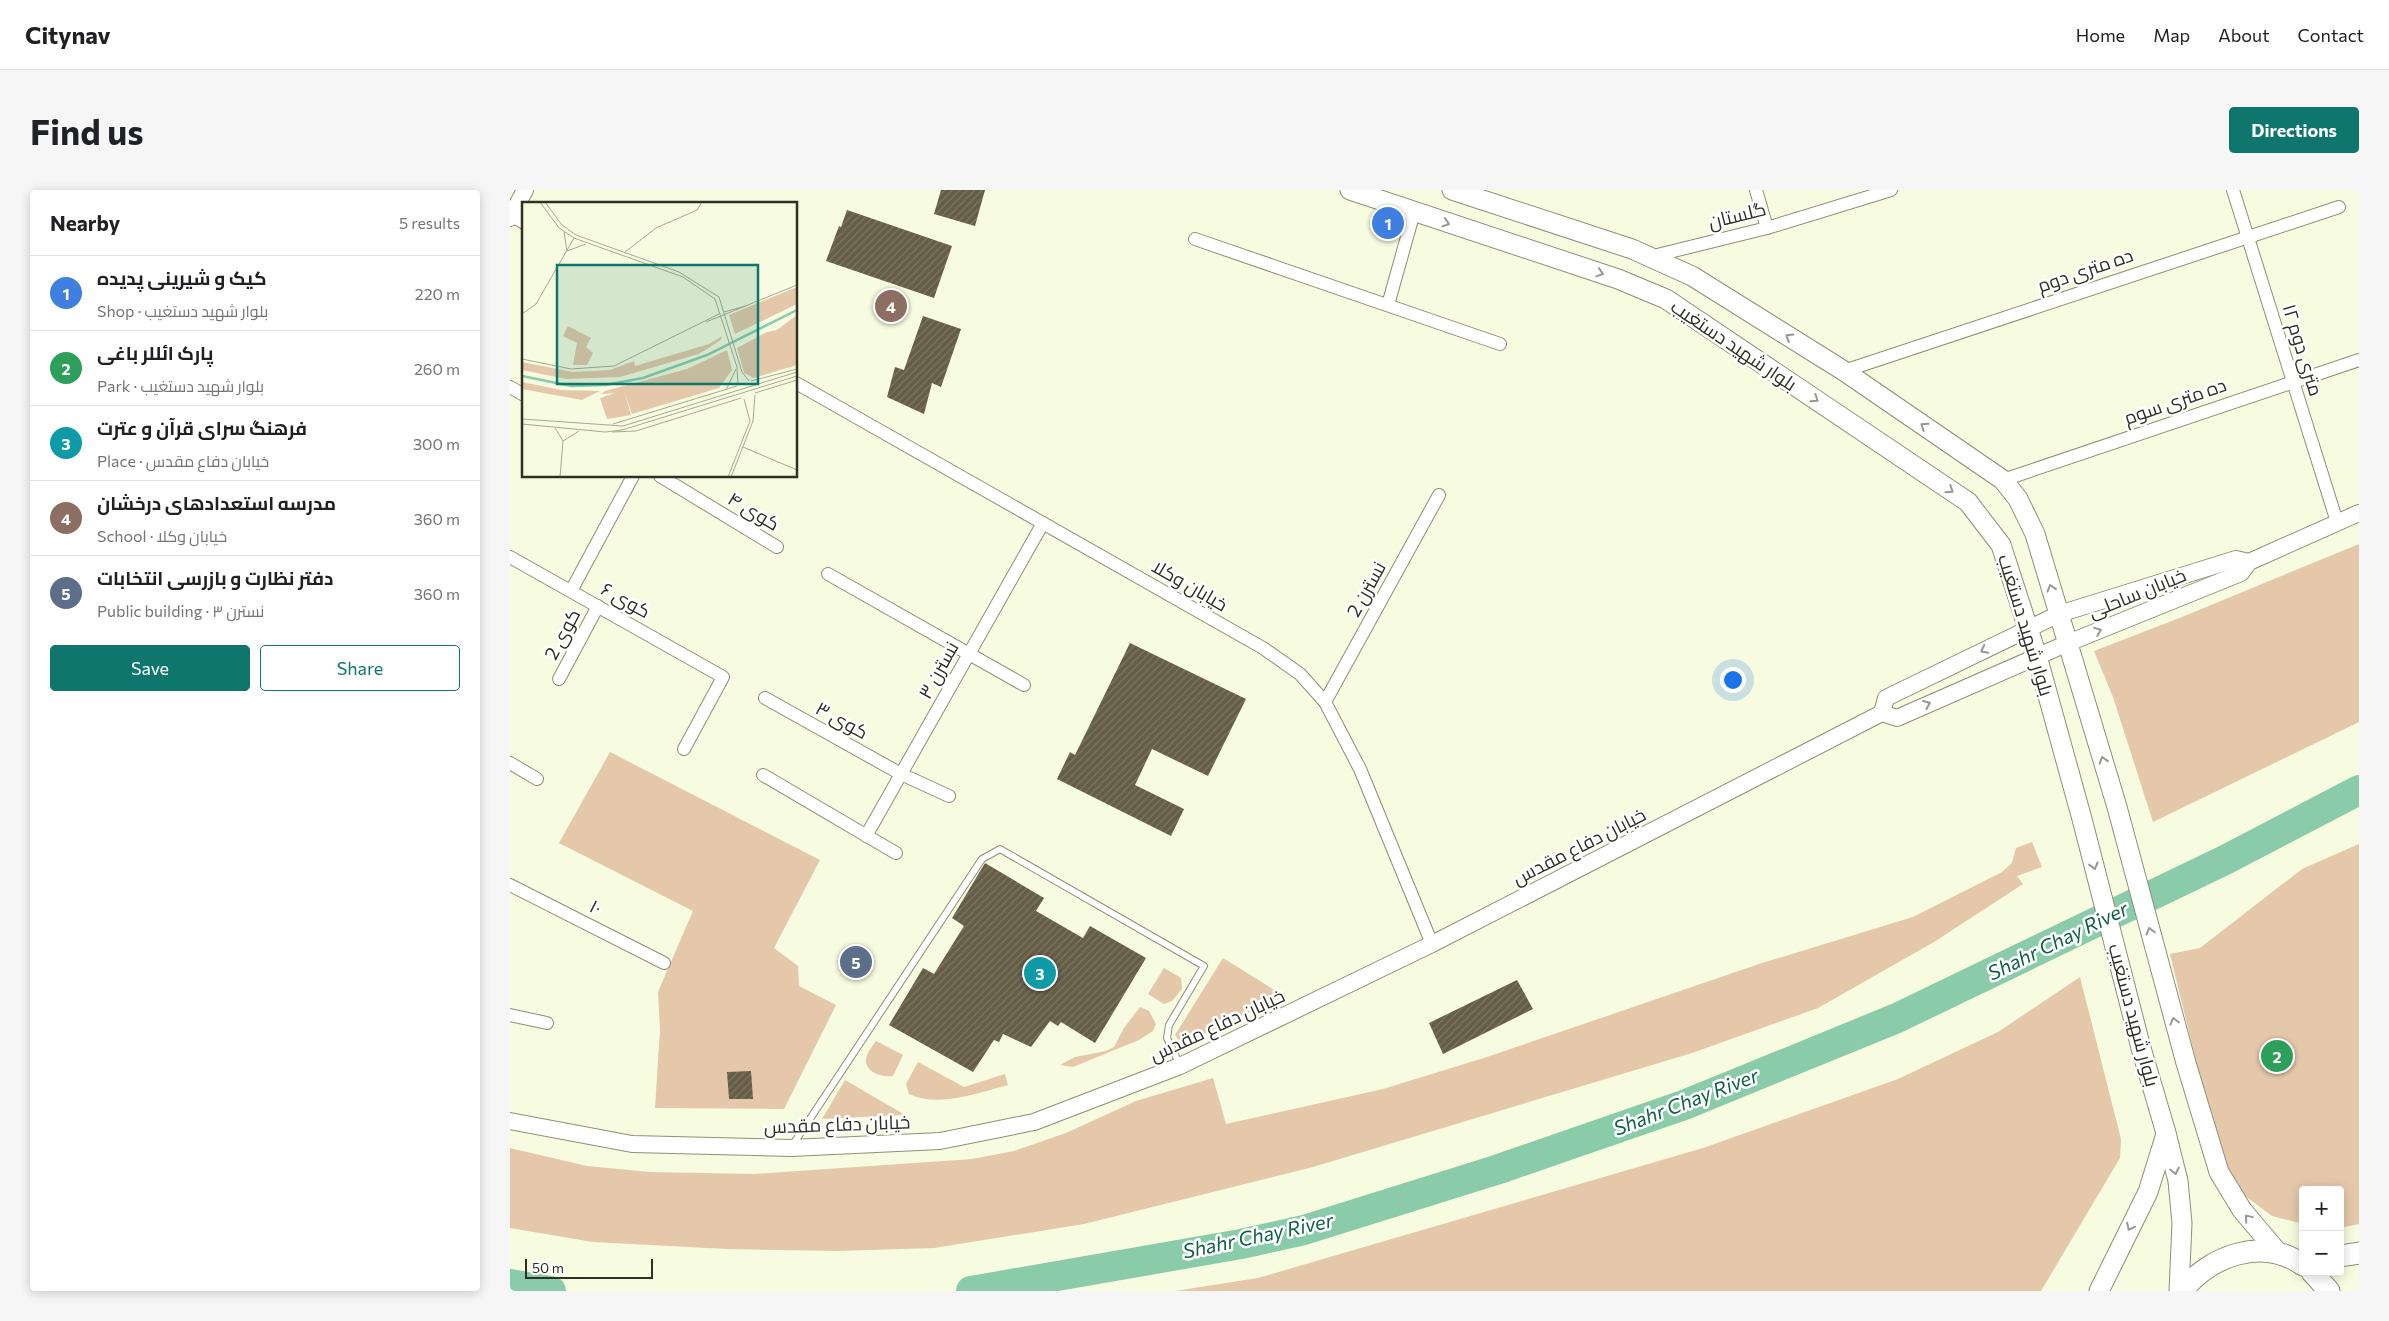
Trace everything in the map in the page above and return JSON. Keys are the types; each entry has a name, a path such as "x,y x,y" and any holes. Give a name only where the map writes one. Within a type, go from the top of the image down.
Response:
{"main road":[{"name":"بلوار شهید دستغیب","path":"1350,190 1618,279 1666,299 1968,502 2001,545 2037,656 2178,1181 2182,1223 2180,1291"},
{"name":"بلوار شهید دستغیب","path":"1452,190 1649,257 1692,276 1844,371 2004,480 2018,499 2035,534 2117,807 2186,1064 2219,1172 2242,1210 2299,1263"},
{"path":"2099,1291 2148,1192 2166,1133"},
{"path":"2180,1291 2193,1276 2212,1263 2234,1254 2257,1252 2299,1263"},
{"path":"2344,1255 2359,1253"},
{"path":"2313,1276 2329,1291"}],"street":[{"path":"515,219 526,190"},
{"path":"1756,190 1767,228"},
{"name":"گلستان","path":"1649,257 1767,228 1891,190"},
{"name":"۱۲ متری دوم","path":"2234,190 2337,522"},
{"name":"ده متری دوم","path":"1844,371 2339,207"},
{"path":"1388,305 1414,212"},
{"path":"1195,238 1500,344"},
{"name":"ده متری سوم","path":"2004,480 2359,360"},
{"name":"خیابان وکلا","path":"798,384 1263,648 1300,674 1325,702 1360,769 1432,944"},
{"path":"510,387 522,394"},
{"path":"571,591 632,478"},
{"name":"کوی ۴","path":"663,478 778,547"},
{"name":"نسترن 2","path":"1325,702 1439,495"},
{"name":"خیابان ساحلی","path":"2037,656 2241,573 2249,562 2359,513"},
{"name":"نسترن ۳","path":"866,836 1043,523"},
{"name":"کوی ۶","path":"510,557 723,677 684,749"},
{"name":"خیابان ساحلی","path":"2027,628 2059,614 2236,559 2249,562"},
{"path":"828,574 1024,686"},
{"name":"کوی 2","path":"559,679 598,606"},
{"name":"خیابان دفاع مقدس","path":"1882,713 1886,698 2027,628"},
{"name":"خیابان دفاع مقدس","path":"510,1121 632,1144 791,1148 940,1140 1034,1122 1180,1066 1432,944 1882,713 1896,718 2037,656"},
{"name":"کوی ۳","path":"765,698 901,774"},
{"path":"510,763 537,778"},
{"path":"901,774 949,796"},
{"path":"763,776 896,853"},
{"name":"۱۰","path":"510,885 664,963"},
{"path":"510,1015 547,1023"}],"lane":[{"path":"791,1148 982,859 1000,849 1204,966 1169,1025 1167,1038 1180,1066"}],"shaded area":[{"path":"2359,544 2359,722 2153,822 2113,697 2094,651"},
{"path":"610,752 820,860 774,948 798,966 799,986 836,1005 784,1109 655,1108 660,1030 658,992 693,911 559,843"},
{"path":"2032,842 2042,867 2017,876 2023,884 1934,942 1818,1008 1692,1053 1313,1167 1084,1224 934,1248 837,1251 727,1249 593,1242 510,1228 510,1148 587,1166 650,1172 754,1174 972,1159 1014,1151 1066,1133 1136,1101 1213,1078 1226,1124 1383,1089 1487,1057 1762,963 1913,917 2002,872 2012,863 2016,848"},
{"path":"2359,844 2359,1224 2344,1227 2344,1186 2299,1186 2299,1223 2272,1216 2236,1189 2215,1139 2170,954 2200,948 2302,869"},
{"path":"1223,958 1284,996 1182,1044 1175,1035"},
{"path":"1164,968 1181,978 1182,989 1172,1001 1164,1004 1148,994"},
{"path":"2080,977 2121,1139 2120,1158 2041,1291 1175,1291 1258,1278 1703,1148 1898,1079 1998,1032"},
{"path":"1140,1007 1149,1011 1156,1024 1153,1031 1139,1040 1073,1067 1060,1065 1075,1057 1106,1051 1114,1047 1124,1028"},
{"path":"876,1041 903,1055 893,1076 883,1076 873,1072 867,1065 867,1055"},
{"path":"918,1062 964,1087 1005,1074 1008,1085 958,1098 933,1100 921,1098 909,1094 906,1084"},
{"path":"845,1080 905,1115 822,1119"}],"building":[{"path":"941,190 985,190 975,226 934,214"},
{"path":"847,210 952,246 934,298 826,261"},
{"path":"923,316 961,329 941,387 932,383 924,414 887,397 895,367 904,370"},
{"path":"1130,643 1246,699 1208,776 1152,749 1135,785 1184,809 1171,836 1057,779 1070,752 1075,755"},
{"path":"985,863 1044,898 1036,911 1083,938 1090,926 1146,958 1095,1043 1061,1022 1058,1026 1050,1021 1031,1047 1003,1034 999,1042 994,1040 973,1072 889,1025 923,968 934,974 964,926 952,918"},
{"path":"1517,980 1533,1009 1443,1054 1429,1023"},
{"path":"751,1071 753,1099 729,1099 727,1072"}],"waterway":[{"name":"Shahr Chay River","path":"971,1291 1241,1244 1304,1230 1496,1170 1684,1105 1897,1018 2225,860 2359,790"},
{"name":"Shahr Chay River","path":"510,1284 551,1291"}],"place":[{"name":"کیک و شیرینی پدیده","path":"1388,223"},
{"name":"مدرسه استعدادهای درخشان","path":"891,306"},
{"name":"دفتر نظارت و بازرسی انتخابات","path":"856,962"},
{"name":"فرهنگ سرای قرآن و عترت","path":"1040,973"},
{"name":"پارک ائللر باغی","path":"2277,1056"}]}
